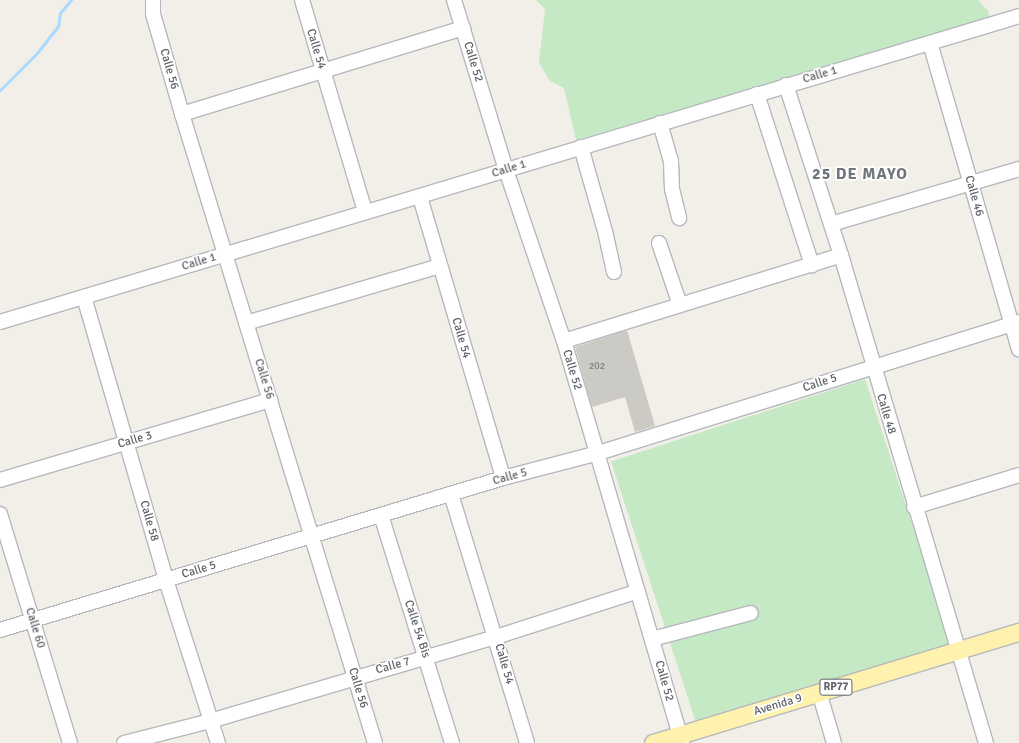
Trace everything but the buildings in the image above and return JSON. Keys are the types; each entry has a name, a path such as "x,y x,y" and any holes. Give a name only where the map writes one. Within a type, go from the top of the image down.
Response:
{"main road":[{"name":"Avenida 9","path":"960,655 1019,632"},
{"name":"Avenida 9","path":"653,743 682,740 960,655 1019,642"}],"street":[{"name":"Calle 56","path":"153,0 153,14 182,114 375,743"},
{"name":"Calle 54","path":"302,0 365,212"},
{"name":"Calle 52","path":"454,0 506,170 564,341 682,740"},
{"name":"Calle 1","path":"0,322 1019,16"},
{"path":"182,114 463,28"},
{"name":"Calle 46","path":"930,43 971,184 1015,323 1019,349"},
{"name":"Calle 48","path":"786,85 831,224 872,367 986,743"},
{"path":"757,94 812,265"},
{"path":"660,123 671,161 672,189 680,218"},
{"path":"581,147 605,230 614,272"},
{"path":"831,224 1019,169"},
{"name":"Calle 54","path":"420,197 503,478"},
{"path":"659,243 680,305"},
{"path":"564,341 812,265 840,255"},
{"path":"246,323 440,266"},
{"name":"Calle 58","path":"84,297 166,580 218,743"},
{"name":"Calle 5","path":"0,630 503,478 598,453 1015,323"},
{"name":"Calle 3","path":"0,480 270,400"},
{"path":"914,507 1019,475"},
{"name":"Calle 54","path":"451,494 496,637 527,743"},
{"name":"Calle 60","path":"0,514 70,743"},
{"name":"Calle 54 Bis","path":"381,515 452,743"},
{"name":"Calle 7","path":"124,743 210,721 355,676 426,658 496,637 638,590"},
{"path":"652,639 751,613"},
{"path":"820,697 834,743"}],"green space":[{"path":"536,0 978,0 988,11 990,19 576,140 564,88 549,80 539,62 545,9"},
{"path":"865,379 951,644 697,727 611,462"}],"waterway":[{"path":"0,90 37,53 58,26 60,13 71,0"}],"district":[{"name":"25 DE MAYO","path":"860,174"}]}
